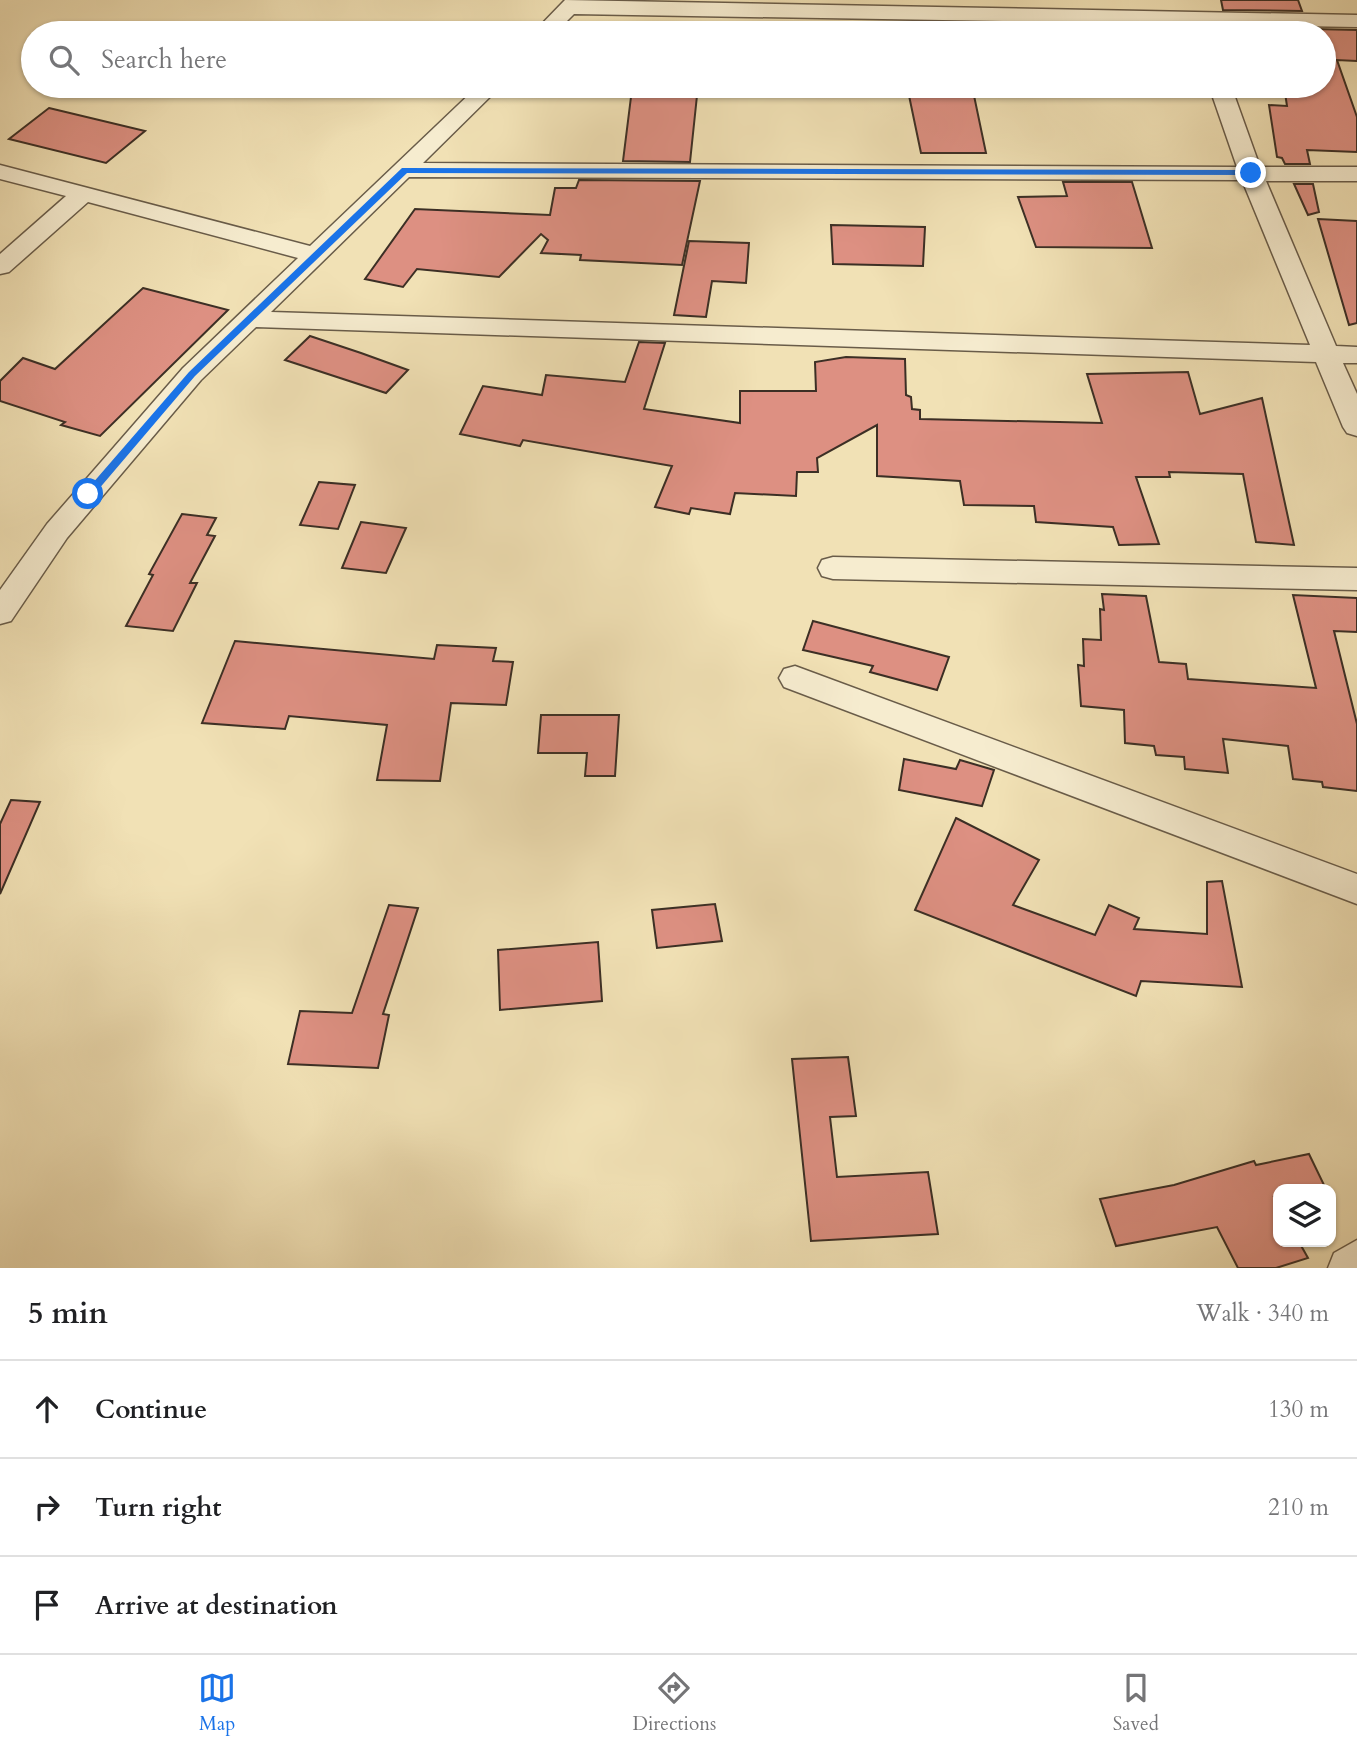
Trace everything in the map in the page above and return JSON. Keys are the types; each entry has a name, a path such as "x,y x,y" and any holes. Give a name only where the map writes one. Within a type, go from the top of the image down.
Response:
{"street":[{"path":"555,21 573,4 1357,21"},
{"path":"0,612 57,531 192,374 478,98"},
{"path":"1224,98 1251,173 1357,427"},
{"path":"405,170 1357,174"},
{"path":"0,172 317,255"},
{"path":"0,267 85,193"},
{"path":"250,319 1357,355"},
{"path":"833,568 1357,579"},
{"path":"795,678 1357,889"},
{"path":"1349,1268 1357,1261"}],"building":[{"path":"1221,0 1298,0 1302,11 1223,10"},
{"path":"1336,30 1357,30 1357,61 1337,60 1357,117 1357,152 1307,150 1310,164 1285,164 1282,158 1277,157 1269,105 1287,106 1286,98 1336,98"},
{"path":"631,98 697,98 690,162 623,161"},
{"path":"910,98 975,98 986,153 921,153"},
{"path":"49,108 145,131 106,163 9,139"},
{"path":"579,180 700,181 682,265 580,260 581,255 541,253 548,240 541,234 499,277 417,269 403,287 365,279 415,209 550,215 555,188 576,188"},
{"path":"1063,182 1132,182 1152,248 1036,247 1018,197 1067,196"},
{"path":"1294,184 1313,184 1319,212 1308,215"},
{"path":"1318,219 1357,221 1357,323 1349,325"},
{"path":"831,225 925,227 923,266 833,264"},
{"path":"689,241 749,243 746,283 712,281 706,317 674,315"},
{"path":"143,288 228,310 100,436 61,425 65,422 0,401 0,381 23,358 55,369"},
{"path":"310,336 408,370 386,393 285,360"},
{"path":"639,342 665,343 644,409 740,423 740,391 816,391 815,362 846,357 905,359 906,395 911,397 912,409 920,410 920,419 1102,423 1087,374 1188,372 1200,414 1262,398 1294,545 1256,542 1243,474 1169,472 1170,477 1136,477 1159,544 1119,545 1113,527 1036,522 1034,506 964,505 960,481 877,476 877,425 817,458 818,472 797,472 796,496 735,493 730,514 691,508 689,514 655,507 672,466 523,440 520,446 460,434 483,386 542,395 546,375 625,382"},
{"path":"319,482 355,485 338,529 300,525"},
{"path":"182,514 216,518 207,535 215,536 190,583 197,583 173,631 126,626 153,575 149,574"},
{"path":"361,522 406,528 386,573 342,568"},
{"path":"1102,594 1146,596 1159,662 1186,664 1188,679 1316,688 1293,595 1357,598 1357,632 1334,631 1357,724 1357,791 1323,787 1322,782 1293,779 1288,746 1223,739 1228,773 1185,769 1184,757 1156,755 1154,746 1125,743 1124,710 1081,706 1078,665 1084,666 1083,639 1101,640 1100,609 1104,610"},
{"path":"813,621 949,657 937,690 870,672 873,666 803,650"},
{"path":"235,641 434,659 437,645 496,648 493,661 513,662 506,705 451,703 440,781 377,780 387,725 289,716 285,729 202,723"},
{"path":"541,715 619,715 615,776 585,776 587,753 538,753"},
{"path":"904,759 956,769 960,760 994,770 982,806 899,790"},
{"path":"11,800 40,802 0,894 0,824"},
{"path":"956,818 1039,860 1013,905 1095,935 1109,905 1139,918 1134,929 1207,934 1207,882 1222,881 1242,987 1141,981 1136,996 915,910"},
{"path":"715,904 722,941 657,948 652,910"},
{"path":"389,905 418,908 383,1014 389,1015 378,1068 288,1064 300,1011 352,1013"},
{"path":"598,942 602,1001 500,1010 498,950"},
{"path":"848,1057 856,1116 830,1117 837,1177 928,1172 938,1234 811,1241 792,1059"},
{"path":"1309,1154 1324,1184 1273,1184 1273,1247 1302,1247 1308,1258 1276,1268 1238,1268 1217,1227 1116,1246 1100,1199 1174,1185 1254,1161 1256,1165"}],"route":[{"path":"88,494 192,374 405,170 1251,173"}]}
